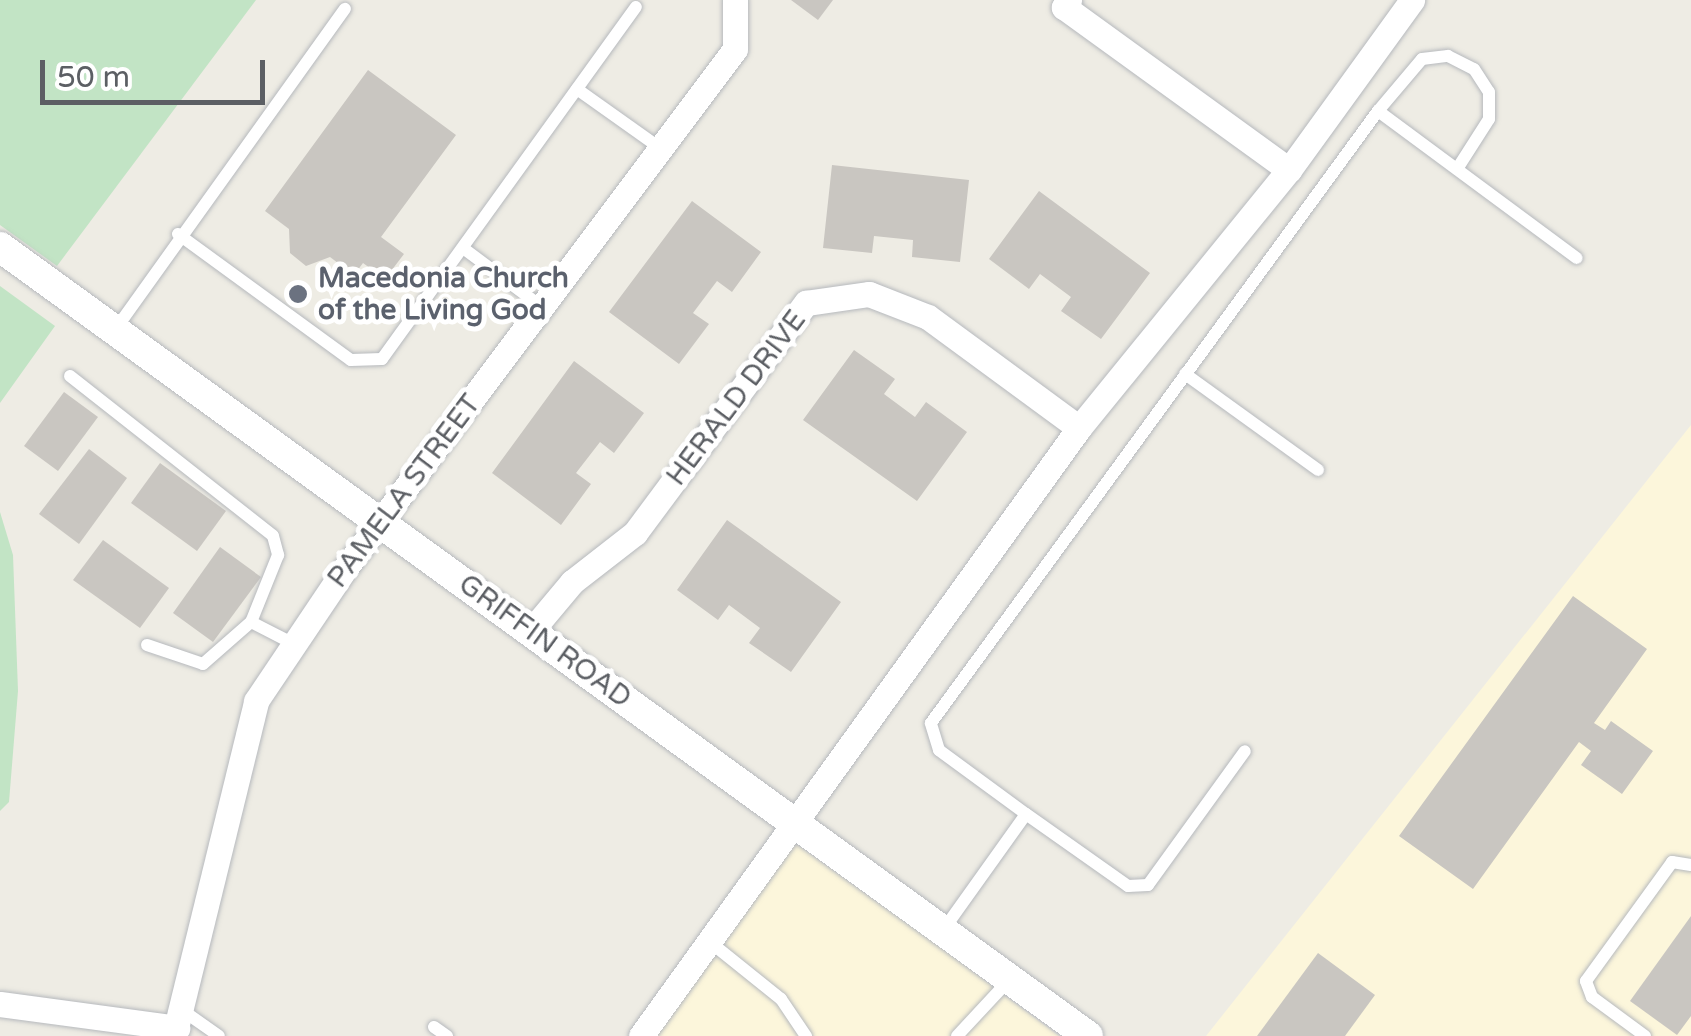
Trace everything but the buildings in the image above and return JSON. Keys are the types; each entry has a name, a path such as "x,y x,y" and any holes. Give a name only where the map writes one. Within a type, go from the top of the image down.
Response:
{"street":[{"name":"PAMELA STREET","path":"178,1024 244,731 294,644 381,522 735,49 735,0"},
{"path":"1069,0 1064,7 1289,170"},
{"path":"641,1036 1080,428 1289,170 1412,0"},
{"name":"GRIFFIN ROAD","path":"0,247 1088,1036"},
{"name":"HERALD DRIVE","path":"531,631 572,582 635,533 806,303 869,294 928,318 1080,428"},
{"path":"0,1004 178,1024"}],"lane":[{"path":"178,234 366,366 382,359 636,7"},
{"path":"115,330 178,234 346,9"},
{"path":"1245,751 1138,889 939,750 931,723 1378,111 1422,59 1448,56 1474,69 1489,92 1490,119 1457,169"},
{"path":"577,88 660,148"},
{"path":"1378,111 1577,258"},
{"path":"463,248 542,307"},
{"path":"1185,374 1318,470"},
{"path":"70,376 273,536 278,555 251,622 203,664 148,645"},
{"path":"251,622 294,644"},
{"path":"944,929 1026,814"},
{"path":"1644,1036 1586,981 1672,862 1691,865"},
{"path":"710,942 782,998 806,1036"},
{"path":"957,1036 1011,978"},
{"path":"178,1024 219,1036"},
{"path":"434,1027 447,1036"}],"shaded area":[{"path":"1691,425 1691,1036 1206,1036"},
{"path":"778,831 942,949 1059,1036 631,1036"}],"green space":[{"path":"0,0 256,0 57,266 0,225"},
{"path":"0,286 55,326 0,403"},
{"path":"0,512 13,555 18,691 9,802 0,811"}],"place":[{"name":"Macedonia Church of the Living God","path":"298,294"}]}
